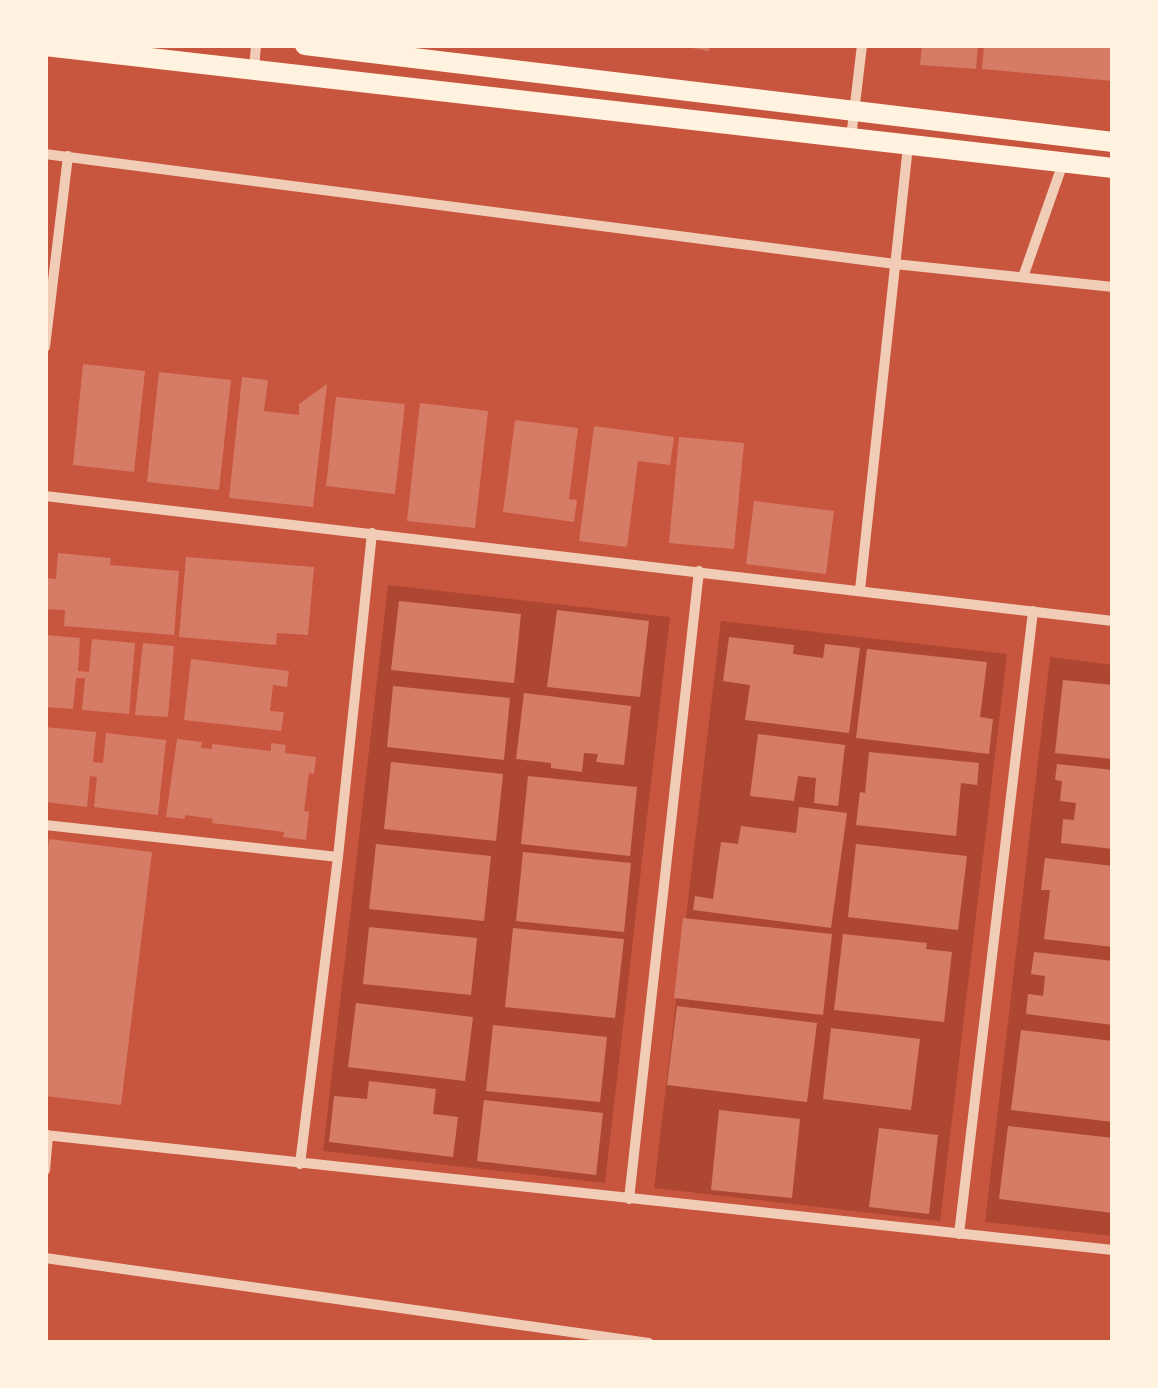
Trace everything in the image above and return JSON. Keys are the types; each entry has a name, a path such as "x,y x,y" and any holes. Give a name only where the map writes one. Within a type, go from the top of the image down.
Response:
{"main road":[{"path":"305,45 1113,142"},
{"path":"45,46 1113,168"}],"street":[{"path":"253,70 256,45"},
{"path":"850,139 862,45"},
{"path":"860,590 908,146"},
{"path":"45,154 895,264 1113,287"},
{"path":"45,347 68,156"},
{"path":"1023,277 1063,162"},
{"path":"45,496 1113,621"},
{"path":"300,1164 338,858 372,533"},
{"path":"629,1199 699,571"},
{"path":"959,1234 1033,611"},
{"path":"45,825 338,858"},
{"path":"45,1170 46,1135 1113,1250"},
{"path":"45,1258 649,1343"}],"shaded area":[{"path":"388,585 670,617 605,1183 323,1151"},
{"path":"721,621 1007,654 940,1221 654,1188"},
{"path":"1050,657 1113,665 1113,1236 985,1222"}],"building":[{"path":"686,45 710,45 709,51"},
{"path":"922,45 978,45 976,69 920,65"},
{"path":"984,45 1113,45 1113,81 982,69"},
{"path":"83,364 145,371 134,472 73,465"},
{"path":"159,372 231,380 219,490 147,482"},
{"path":"242,377 268,380 264,411 299,415 299,404 327,384 313,507 229,498"},
{"path":"336,397 405,404 395,494 326,486"},
{"path":"420,403 488,411 475,528 407,521"},
{"path":"515,420 578,428 569,499 577,500 574,522 503,512"},
{"path":"594,426 674,437 670,465 638,461 627,547 579,541"},
{"path":"679,437 744,443 734,549 669,543"},
{"path":"754,501 834,511 826,574 746,564"},
{"path":"58,553 111,558 110,565 179,571 174,635 64,626 65,610 45,609 45,578 56,579"},
{"path":"186,557 314,567 308,635 277,633 276,645 179,637"},
{"path":"399,601 521,614 514,683 391,670"},
{"path":"557,610 649,621 640,697 547,687"},
{"path":"45,635 80,638 78,671 89,672 92,639 135,643 129,714 82,710 85,678 76,678 73,709 45,707"},
{"path":"729,637 794,645 793,654 823,658 825,644 860,648 849,733 745,720 750,685 723,681"},
{"path":"143,643 174,646 168,717 135,715"},
{"path":"867,649 987,662 980,717 993,719 989,754 856,738"},
{"path":"191,659 289,671 287,687 273,685 270,711 284,712 281,731 184,720"},
{"path":"1063,680 1113,685 1113,759 1055,753"},
{"path":"393,686 510,698 504,760 387,747"},
{"path":"524,693 631,706 624,765 596,762 598,754 584,753 582,772 516,759"},
{"path":"45,727 96,732 93,762 103,763 106,733 166,740 158,815 94,807 97,777 90,776 87,807 45,802"},
{"path":"758,734 845,745 838,806 814,803 816,778 798,776 794,801 750,796"},
{"path":"177,739 202,742 201,748 212,749 212,744 271,751 271,743 286,745 285,753 316,757 314,774 309,773 304,811 309,812 306,840 283,837 284,832 212,823 213,819 166,817"},
{"path":"869,752 979,763 977,785 961,783 956,836 856,825 860,792 865,793"},
{"path":"391,762 503,774 496,841 384,829"},
{"path":"1057,764 1113,770 1113,849 1061,843 1063,819 1074,820 1076,803 1060,801 1062,781 1055,780"},
{"path":"528,776 637,787 630,856 521,844"},
{"path":"799,807 847,813 831,928 693,910 695,896 713,899 721,842 738,844 741,826 796,833"},
{"path":"49,839 152,852 121,1105 45,1096 45,872"},
{"path":"376,844 491,856 484,921 369,909"},
{"path":"856,844 967,856 958,930 848,917"},
{"path":"523,852 631,863 624,932 516,921"},
{"path":"1045,858 1113,866 1113,947 1044,939 1050,890 1041,890"},
{"path":"683,918 832,934 823,1015 674,998"},
{"path":"369,927 477,938 471,995 363,984"},
{"path":"513,928 624,939 615,1018 505,1007"},
{"path":"843,934 927,943 926,949 952,952 944,1022 834,1010"},
{"path":"1034,952 1113,961 1113,1025 1026,1014 1028,994 1043,996 1045,976 1031,974"},
{"path":"356,1003 473,1017 465,1081 348,1067"},
{"path":"677,1006 817,1023 807,1102 667,1085"},
{"path":"493,1025 607,1037 600,1102 486,1091"},
{"path":"831,1028 920,1039 911,1110 823,1099"},
{"path":"1021,1030 1113,1041 1113,1122 1011,1110"},
{"path":"369,1081 436,1089 433,1114 458,1117 453,1157 329,1142 334,1096 367,1099"},
{"path":"484,1100 603,1113 596,1175 477,1161"},
{"path":"719,1110 800,1119 792,1198 711,1190"},
{"path":"1008,1126 1113,1138 1113,1213 999,1199"},
{"path":"879,1128 938,1135 929,1214 869,1207"}]}
